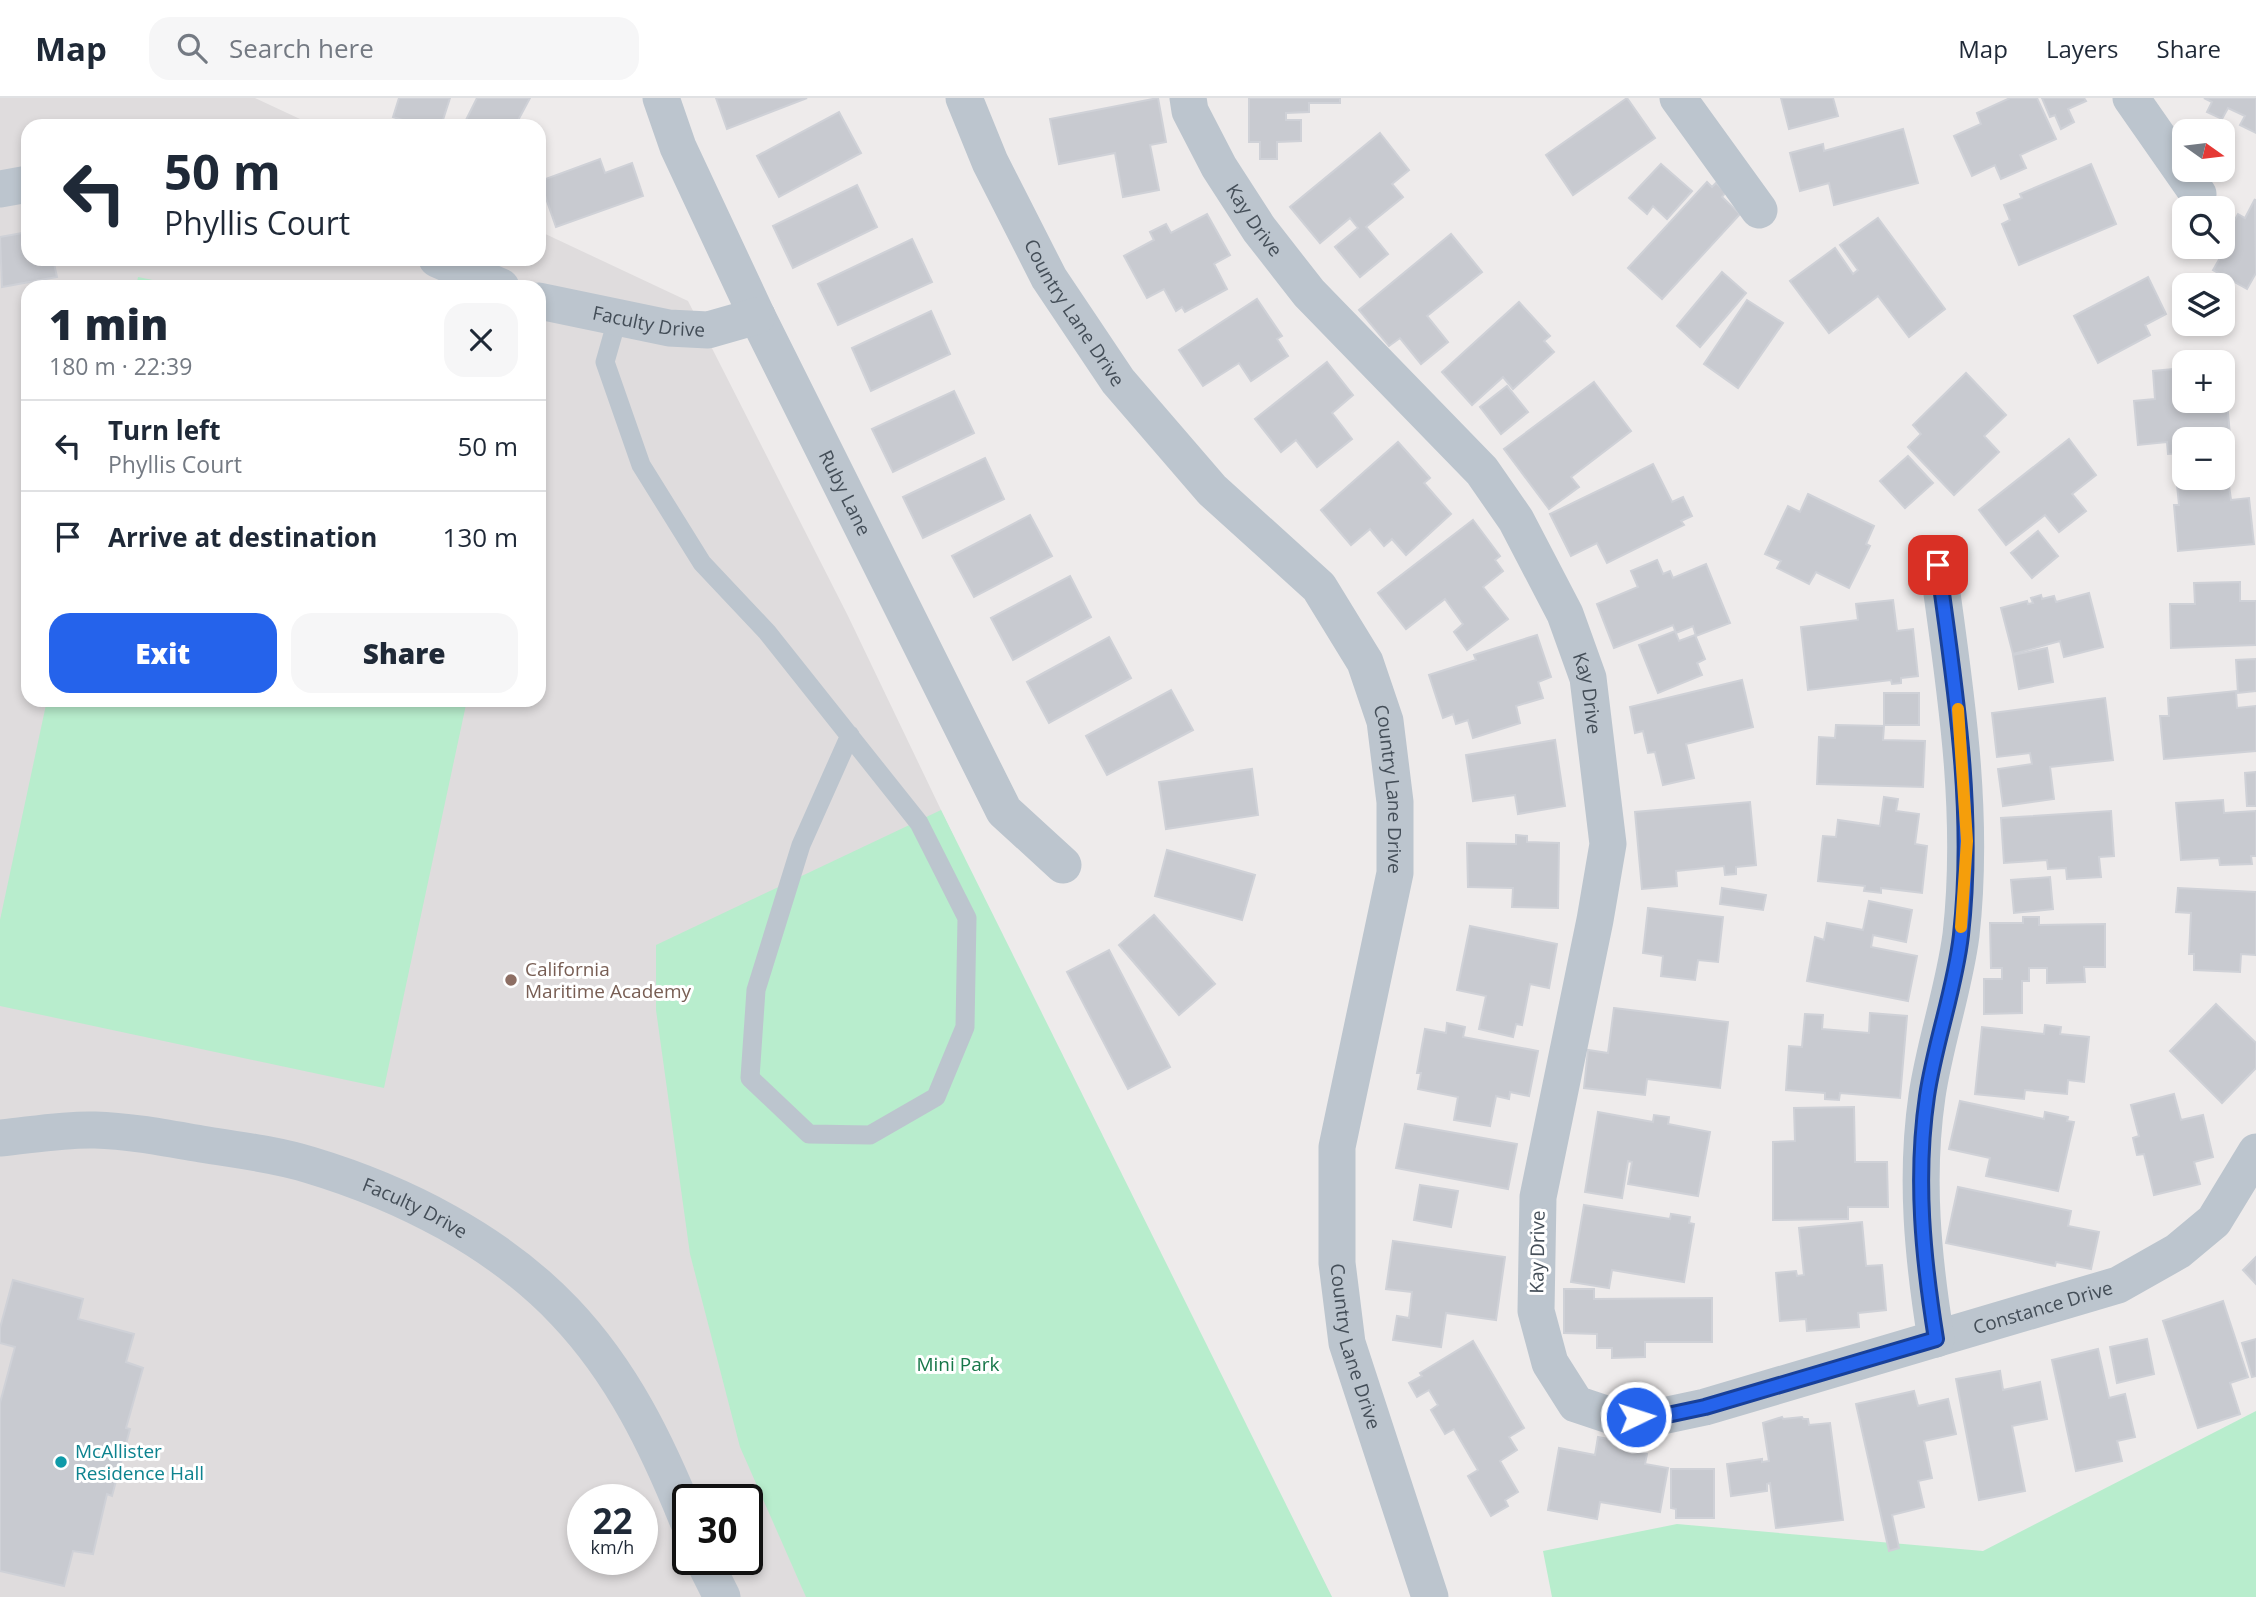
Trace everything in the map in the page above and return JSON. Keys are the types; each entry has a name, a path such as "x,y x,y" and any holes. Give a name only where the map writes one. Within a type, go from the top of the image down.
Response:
{"street":[{"name":"Ruby Lane","path":"661,98 678,147 757,316 1004,811 1063,866"},
{"name":"Country Lane Drive","path":"964,98 990,162 1049,278 1118,381 1212,490 1319,587 1365,662 1385,721 1395,802 1395,873 1337,1147 1336,1263 1347,1343 1430,1597"},
{"name":"Kay Drive","path":"1188,98 1190,111 1219,167 1259,229 1309,293 1489,481 1516,520 1565,614 1588,678 1608,844 1538,1197 1536,1311 1550,1363 1576,1404"},
{"path":"1678,98 1759,209"},
{"path":"2131,98 2198,194"},
{"path":"0,189 21,185"},
{"path":"453,266 486,280"},
{"name":"Faculty Drive","path":"546,303 617,320 668,328 708,330 757,316"},
{"path":"1936,1339 1919,1193 1927,1096 1961,936 1967,841 1961,729 1938,565"},
{"name":"Faculty Drive","path":"0,1138 94,1130 176,1140 309,1164 369,1186 488,1245 525,1273 565,1312 601,1354 636,1407 673,1484"},
{"name":"Constance Drive","path":"1576,1404 1615,1416 1658,1417 1705,1407 2119,1285 2178,1251 2214,1222 2256,1152"},
{"path":"711,1575 722,1597"}],"lane":[{"path":"617,320 606,362 641,465 702,563 767,632 850,735 919,823 967,918 965,1027 936,1097 870,1135 809,1134 750,1078 756,990 801,845 850,735"}],"shaded area":[{"name":"California Maritime Academy","path":"0,98 255,98 300,119 21,119 21,266 546,266 546,234 688,301 848,616 1104,1150 1332,1597 0,1597"}],"green space":[{"path":"46,707 466,707 384,1088 0,1006 0,920"},
{"name":"Mini Park","path":"941,810 1332,1597 806,1597 763,1499 763,1484 756,1484 740,1447 690,1254 656,1010 656,945"},
{"path":"2256,1411 2256,1597 1552,1597 1543,1551 1677,1524 1983,1551"}],"building":[{"path":"399,98 450,98 443,119 393,117"},
{"path":"477,98 530,98 519,119 466,119"},
{"path":"716,98 807,98 727,129"},
{"path":"1158,98 1166,142 1150,145 1159,190 1123,197 1115,153 1059,164 1050,119"},
{"path":"1249,98 1340,98 1340,103 1309,103 1309,112 1286,113 1286,120 1301,120 1301,141 1277,142 1277,159 1260,159 1260,142 1249,142"},
{"path":"1627,98 1655,138 1573,195 1546,155"},
{"path":"1781,98 1833,98 1838,116 1789,129"},
{"path":"2010,98 2037,98 2056,139 2020,155 2026,168 2001,179 1995,165 1972,176 1954,136 1981,124 1977,113"},
{"path":"2042,98 2084,98 2086,101 2068,109 2074,122 2061,129 2055,115 2050,117"},
{"path":"2204,98 2256,98 2256,133 2240,125 2245,116 2228,108 2222,119 2207,112 2212,102"},
{"path":"839,112 861,153 779,197 757,156"},
{"path":"1903,129 1918,183 1834,205 1829,183 1800,191 1790,153 1823,144 1824,151"},
{"path":"1380,133 1409,170 1392,184 1403,197 1366,227 1388,254 1360,277 1335,247 1358,228 1350,218 1320,243 1290,207"},
{"path":"600,159 605,173 632,163 643,196 556,227 546,198 546,179"},
{"path":"1661,164 1692,191 1667,219 1653,206 1647,214 1629,198"},
{"path":"2091,164 2116,224 2019,265 2002,224 2010,220 2004,205 2022,198 2020,194"},
{"path":"1707,182 1712,187 1716,183 1726,192 1722,197 1740,214 1662,299 1628,268"},
{"path":"857,185 877,227 793,268 773,226"},
{"path":"2255,199 2256,273 2247,289 2235,282 2235,273 2218,273 2213,270 2219,259 2235,259 2235,219 2238,214 2245,218"},
{"path":"1207,214 1230,255 1214,264 1227,289 1185,312 1182,307 1176,311 1164,289 1147,298 1124,256 1154,240 1150,232 1166,224 1171,233"},
{"path":"1878,218 1945,309 1909,337 1878,296 1829,333 1790,281 1835,248 1853,274 1858,270 1840,245"},
{"path":"21,233 21,266 55,266 57,277 21,280 21,284 2,287 0,237"},
{"path":"1451,234 1482,272 1427,316 1448,342 1421,364 1400,338 1389,346 1359,310"},
{"path":"912,239 932,282 838,325 818,284"},
{"path":"1722,272 1746,293 1700,347 1677,326"},
{"path":"2148,277 2166,314 2145,325 2150,335 2098,363 2074,316"},
{"path":"1257,299 1282,336 1277,339 1288,356 1251,381 1239,363 1203,386 1179,350"},
{"path":"1747,300 1783,323 1738,388 1704,364"},
{"path":"1519,302 1550,336 1544,341 1554,352 1513,389 1503,377 1472,405 1442,372"},
{"path":"931,311 950,354 871,391 852,348"},
{"path":"1327,362 1353,395 1332,413 1352,439 1317,467 1296,440 1281,452 1255,419"},
{"path":"2172,369 2172,413 2228,413 2229,427 2172,427 2172,454 2168,454 2167,442 2138,445 2134,401 2155,399 2153,371"},
{"path":"1966,373 2006,415 1984,436 1999,452 1954,495 1908,447 1921,434 1913,425"},
{"path":"1594,382 1631,431 1571,477 1579,487 1549,509 1504,449"},
{"path":"1507,386 1528,412 1501,434 1480,407"},
{"path":"954,391 974,433 893,472 872,429"},
{"path":"2069,439 2096,475 2072,494 2086,511 2059,532 2045,515 2006,545 1979,510"},
{"path":"1398,442 1430,478 1424,483 1451,514 1406,555 1392,539 1384,546 1370,529 1351,545 1321,510"},
{"path":"1908,456 1933,483 1905,508 1880,481"},
{"path":"985,458 1004,499 923,538 903,497"},
{"path":"1653,464 1672,502 1683,497 1692,516 1681,521 1684,525 1607,563 1597,543 1571,556 1550,514"},
{"path":"2178,490 2230,490 2231,500 2249,498 2254,544 2178,551 2174,505 2179,505"},
{"path":"1808,494 1874,526 1866,544 1870,546 1849,588 1816,572 1809,584 1777,568 1781,561 1765,554 1788,506 1800,512"},
{"path":"1030,515 1052,556 974,597 952,556"},
{"path":"1473,520 1500,556 1495,560 1503,571 1483,587 1508,619 1467,650 1454,632 1463,624 1445,599 1406,629 1378,593"},
{"path":"2038,531 2058,556 2032,578 2011,553"},
{"path":"1657,560 1663,574 1670,571 1673,578 1706,564 1730,623 1696,636 1693,626 1676,633 1673,625 1614,648 1597,604 1638,587 1631,571"},
{"path":"1070,576 1091,617 1013,660 991,618"},
{"path":"2240,582 2240,601 2256,601 2256,645 2171,648 2170,604 2195,604 2194,583"},
{"path":"2089,593 2103,647 2064,657 2060,641 2013,654 2001,608 2027,601 2028,604 2033,603 2031,598 2041,595 2042,599 2054,596 2056,602"},
{"path":"1893,600 1897,631 1913,629 1918,676 1901,678 1901,683 1892,684 1891,680 1808,690 1801,627 1858,620 1856,604"},
{"path":"1675,631 1679,641 1695,635 1705,659 1697,663 1702,675 1658,693 1639,645"},
{"path":"1537,635 1551,677 1538,682 1543,698 1516,706 1520,723 1473,738 1468,720 1456,724 1453,714 1443,718 1429,675 1476,660 1474,655"},
{"path":"1109,637 1131,678 1049,723 1027,682"},
{"path":"2047,648 2053,682 2019,689 2013,655"},
{"path":"2256,659 2256,691 2238,693 2236,660"},
{"path":"1742,680 1753,727 1686,744 1694,778 1663,785 1655,752 1648,753 1643,731 1635,733 1630,707"},
{"path":"1171,690 1193,730 1107,775 1086,736"},
{"path":"2236,691 2237,708 2256,706 2256,751 2164,759 2160,716 2169,716 2168,698"},
{"path":"1884,693 1919,693 1919,725 1884,725"},
{"path":"2105,698 2113,760 2050,767 2054,799 2003,806 1998,769 2032,764 2030,753 1997,757 1992,713"},
{"path":"1836,725 1884,726 1883,740 1925,741 1923,787 1817,784 1819,737 1835,738"},
{"path":"1555,740 1565,806 1518,814 1515,795 1473,801 1466,755"},
{"path":"1252,769 1258,815 1166,829 1159,782"},
{"path":"2256,772 2256,806 2247,806 2245,773"},
{"path":"1884,797 1898,799 1896,811 1919,814 1915,844 1927,846 1922,893 1881,888 1881,893 1864,891 1865,886 1818,881 1823,836 1836,837 1838,820 1880,826"},
{"path":"2223,800 2224,813 2256,811 2256,856 2251,856 2252,864 2220,865 2219,858 2181,860 2176,803"},
{"path":"1750,802 1756,865 1736,867 1736,874 1725,875 1724,866 1676,871 1677,886 1642,889 1635,812"},
{"path":"2111,811 2114,856 2099,857 2101,877 2067,879 2066,868 2048,869 2047,860 2004,863 2001,818"},
{"path":"1516,835 1527,836 1527,842 1559,843 1558,908 1512,907 1513,888 1468,887 1467,843 1516,844"},
{"path":"1167,850 1255,875 1242,920 1155,896"},
{"path":"2050,877 2053,909 2014,913 2011,880"},
{"path":"1722,888 1766,895 1763,910 1720,904"},
{"path":"2178,888 2256,892 2256,955 2241,954 2240,972 2194,970 2194,954 2189,954 2191,913 2176,912"},
{"path":"1869,901 1912,910 1906,942 1873,935 1871,947 1917,956 1908,1001 1807,981 1815,937 1824,940 1827,923 1863,930"},
{"path":"1648,908 1723,917 1718,962 1698,960 1695,980 1661,976 1663,956 1643,953"},
{"path":"1154,915 1215,984 1179,1015 1119,945"},
{"path":"2023,917 2039,917 2039,925 2105,924 2105,967 2084,967 2085,982 2047,983 2047,968 2029,968 2029,981 2022,981 2022,1013 1984,1014 1984,979 2002,979 2002,968 1991,968 1990,923 2023,923"},
{"path":"1470,926 1557,944 1549,988 1530,984 1522,1025 1516,1024 1513,1037 1479,1029 1486,996 1457,990"},
{"path":"1109,950 1170,1067 1128,1089 1067,972"},
{"path":"2216,1004 2256,1043 2256,1068 2222,1103 2170,1051"},
{"path":"1614,1008 1728,1022 1720,1088 1647,1079 1645,1095 1584,1088 1588,1050 1608,1053"},
{"path":"1870,1013 1907,1016 1900,1098 1840,1093 1839,1100 1825,1099 1825,1093 1786,1090 1789,1046 1802,1047 1805,1014 1823,1015 1822,1029 1869,1033"},
{"path":"1447,1023 1465,1027 1463,1037 1538,1051 1529,1096 1510,1092 1509,1099 1496,1096 1490,1126 1454,1120 1458,1097 1418,1089 1421,1073 1417,1073 1425,1029 1446,1033"},
{"path":"2045,1025 2061,1027 2060,1034 2089,1037 2084,1082 2068,1080 2067,1094 2025,1090 2024,1099 1975,1094 1982,1027 2044,1034"},
{"path":"2174,1094 2181,1120 2203,1115 2213,1157 2194,1162 2200,1184 2154,1195 2144,1154 2137,1155 2133,1138 2139,1136 2131,1105"},
{"path":"1960,1101 2044,1119 2045,1112 2068,1117 2067,1121 2074,1122 2058,1191 1986,1176 1990,1158 1949,1149"},
{"path":"1854,1107 1855,1162 1887,1162 1888,1207 1848,1207 1848,1219 1773,1220 1773,1142 1795,1141 1794,1108"},
{"path":"1598,1112 1653,1122 1654,1115 1669,1117 1668,1124 1710,1132 1698,1196 1628,1184 1632,1162 1628,1161 1622,1198 1585,1192"},
{"path":"1405,1124 1517,1144 1508,1189 1396,1168"},
{"path":"1420,1185 1458,1191 1451,1227 1414,1220"},
{"path":"1958,1187 2071,1211 2068,1226 2099,1232 2091,1269 2056,1262 2055,1266 1946,1243"},
{"path":"1584,1205 1670,1219 1671,1214 1690,1217 1689,1223 1694,1224 1684,1282 1612,1270 1609,1288 1571,1282"},
{"path":"1862,1222 1866,1266 1882,1265 1886,1310 1858,1313 1859,1327 1807,1331 1806,1319 1780,1321 1776,1273 1796,1271 1797,1276 1804,1275 1799,1228"},
{"path":"1393,1241 1505,1257 1496,1320 1446,1313 1441,1347 1393,1340 1397,1316 1409,1318 1412,1292 1386,1289"},
{"path":"2256,1257 2256,1284 2243,1270"},
{"name":"McAllister Residence Hall","path":"13,1280 83,1299 78,1319 134,1334 126,1362 143,1368 126,1428 130,1429 112,1496 107,1494 93,1554 73,1551 64,1586 0,1571 0,1403 15,1347 0,1343 0,1328"},
{"path":"1564,1289 1594,1289 1594,1299 1712,1298 1712,1342 1645,1342 1645,1357 1612,1358 1612,1348 1597,1348 1597,1334 1564,1333"},
{"path":"2223,1301 2248,1377 2230,1383 2240,1414 2198,1428 2163,1321"},
{"path":"2147,1339 2154,1374 2117,1383 2110,1347"},
{"path":"2256,1339 2256,1376 2252,1377 2242,1343"},
{"path":"1473,1341 1524,1428 1509,1437 1517,1450 1500,1461 1518,1492 1505,1500 1508,1506 1491,1516 1468,1476 1478,1470 1454,1429 1445,1434 1431,1410 1438,1405 1429,1390 1417,1397 1409,1383 1422,1376 1420,1373"},
{"path":"2098,1349 2109,1398 2125,1394 2135,1437 2117,1441 2122,1461 2076,1471 2052,1360"},
{"path":"2000,1371 2003,1390 2040,1382 2047,1419 2012,1426 2025,1491 1979,1500 1956,1379"},
{"path":"1914,1391 1918,1406 1948,1399 1956,1434 1924,1441 1932,1478 1918,1481 1924,1507 1892,1515 1899,1548 1889,1551 1856,1404"},
{"path":"1782,1417 1802,1417 1808,1419 1809,1425 1830,1423 1843,1520 1776,1528 1770,1483 1767,1484 1767,1491 1731,1496 1727,1464 1762,1459 1762,1462 1769,1461 1763,1423"},
{"path":"1598,1437 1641,1445 1640,1452 1647,1454 1645,1464 1668,1468 1660,1512 1600,1502 1597,1519 1548,1510 1559,1448 1595,1455"},
{"path":"1671,1469 1714,1469 1714,1518 1676,1518 1676,1509 1671,1508"}],"slow traffic":[{"path":"1958,709 1967,841 1961,927"}],"place":[{"name":"California Maritime Academy","path":"511,980"},
{"name":"McAllister Residence Hall","path":"61,1462"}],"route":[{"path":"1636,1417 1658,1417 1705,1407 1936,1339 1919,1193 1927,1096 1961,936 1967,841 1961,729 1938,565"}]}
